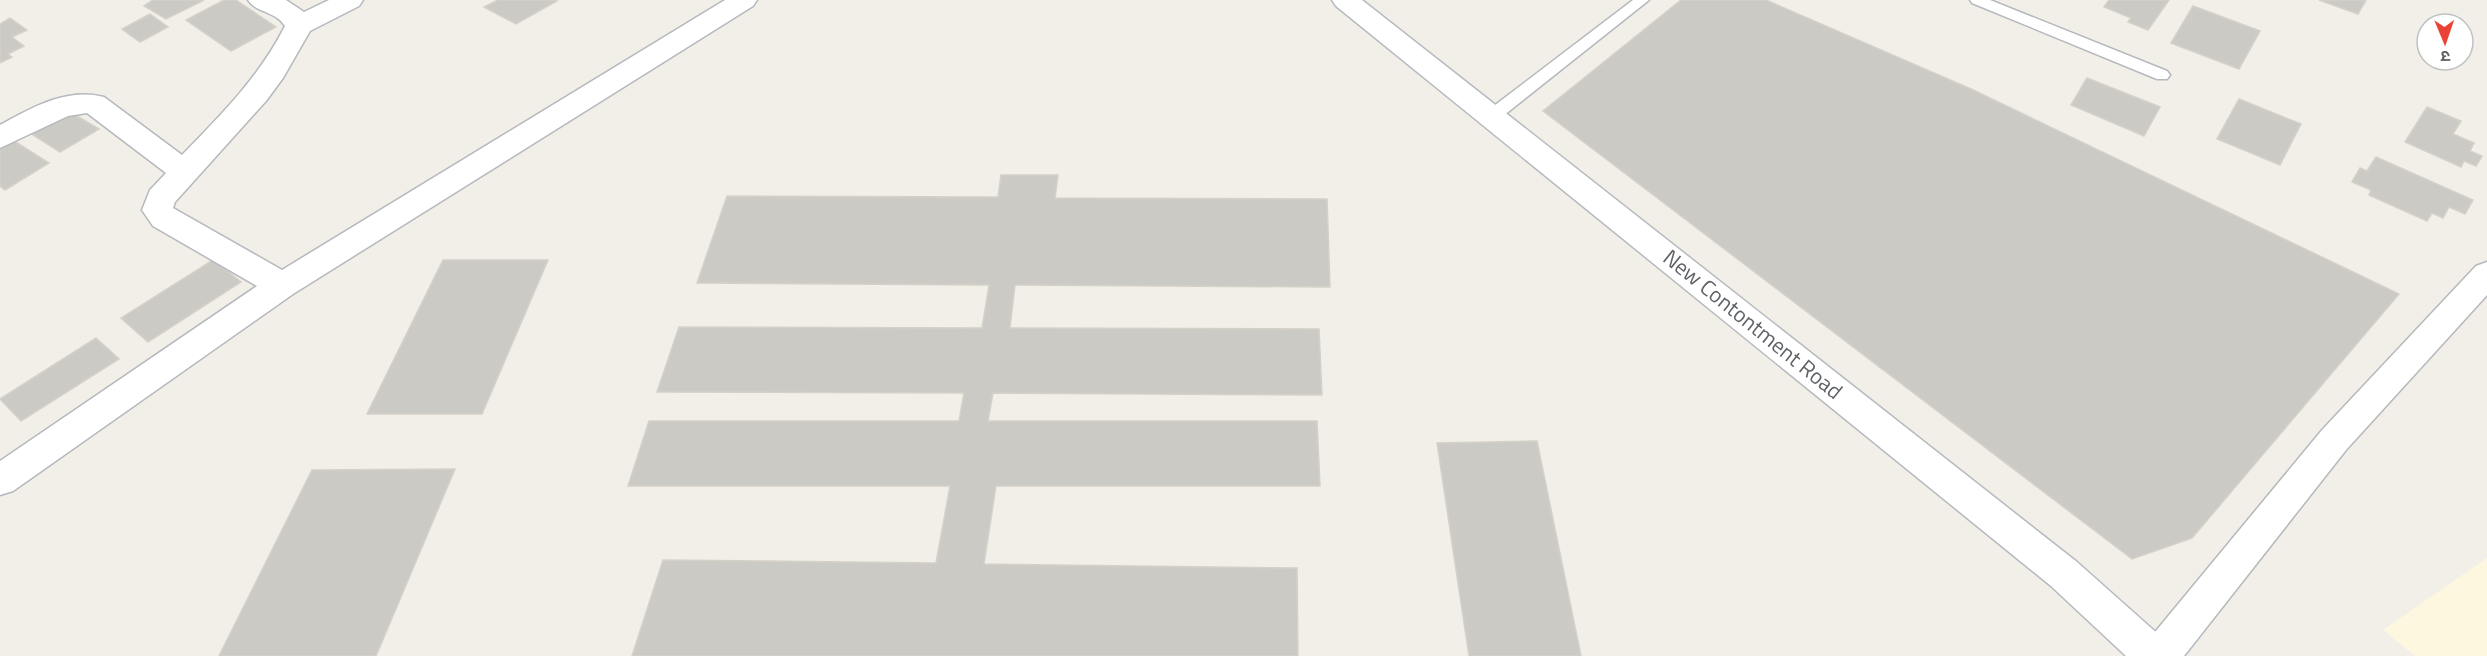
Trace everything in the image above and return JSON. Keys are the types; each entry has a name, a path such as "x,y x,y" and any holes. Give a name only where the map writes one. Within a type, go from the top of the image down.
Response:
{"street":[{"path":"261,0 293,15 299,26"},
{"path":"282,285 164,219 157,210 161,198 183,171 262,84 291,45 299,26 350,0"},
{"path":"0,480 282,285 744,0"},
{"name":"New Contontment Road","path":"1345,0 2064,574 2154,656"},
{"path":"0,138 64,107 84,102 94,104 183,171"},
{"path":"2160,656 2334,440 2487,274"}],"lane":[{"path":"1492,116 1642,0"},
{"path":"1977,0 2162,75"}],"shaded area":[{"path":"2487,558 2487,656 2415,656 2383,630"}],"building":[{"path":"153,0 204,0 166,19 144,6"},
{"path":"224,0 236,0 276,27 231,51 186,20"},
{"path":"498,0 557,1 516,24 484,7"},
{"path":"1681,0 1766,0 1971,89 2399,294 2192,538 2132,559 1543,111"},
{"path":"2109,0 2169,0 2148,30 2128,22 2131,18 2104,7"},
{"path":"2319,0 2366,0 2358,14"},
{"path":"2193,6 2260,31 2239,69 2171,43"},
{"path":"150,14 168,27 140,42 122,29"},
{"path":"10,18 27,30 12,37 24,46 8,54 12,57 0,63 0,24"},
{"path":"2087,78 2160,107 2144,136 2071,105"},
{"path":"2239,99 2301,124 2280,165 2217,139"},
{"path":"2427,107 2461,121 2453,134 2474,143 2470,151 2482,156 2476,166 2464,161 2461,167 2405,142"},
{"path":"65,109 99,129 60,152 27,131"},
{"path":"11,139 49,163 5,190 0,186 0,146"},
{"path":"2376,157 2473,200 2465,214 2449,207 2443,218 2432,213 2427,221 2369,195 2371,190 2352,182 2360,168 2367,171"},
{"path":"1001,175 1058,175 1055,198 1327,199 1330,287 1015,285 1010,328 1319,329 1322,395 993,393 988,421 1317,421 1320,486 996,486 984,564 1297,568 1298,656 632,656 663,560 936,563 950,486 628,486 649,421 959,421 964,393 657,392 679,327 982,328 989,285 697,283 727,196 998,197"},
{"path":"213,260 241,282 148,342 121,318"},
{"path":"443,260 548,260 482,414 367,414"},
{"path":"96,338 119,359 21,421 0,399"},
{"path":"1537,441 1581,656 1469,656 1437,443"},
{"path":"455,469 376,656 219,656 312,470"}]}
